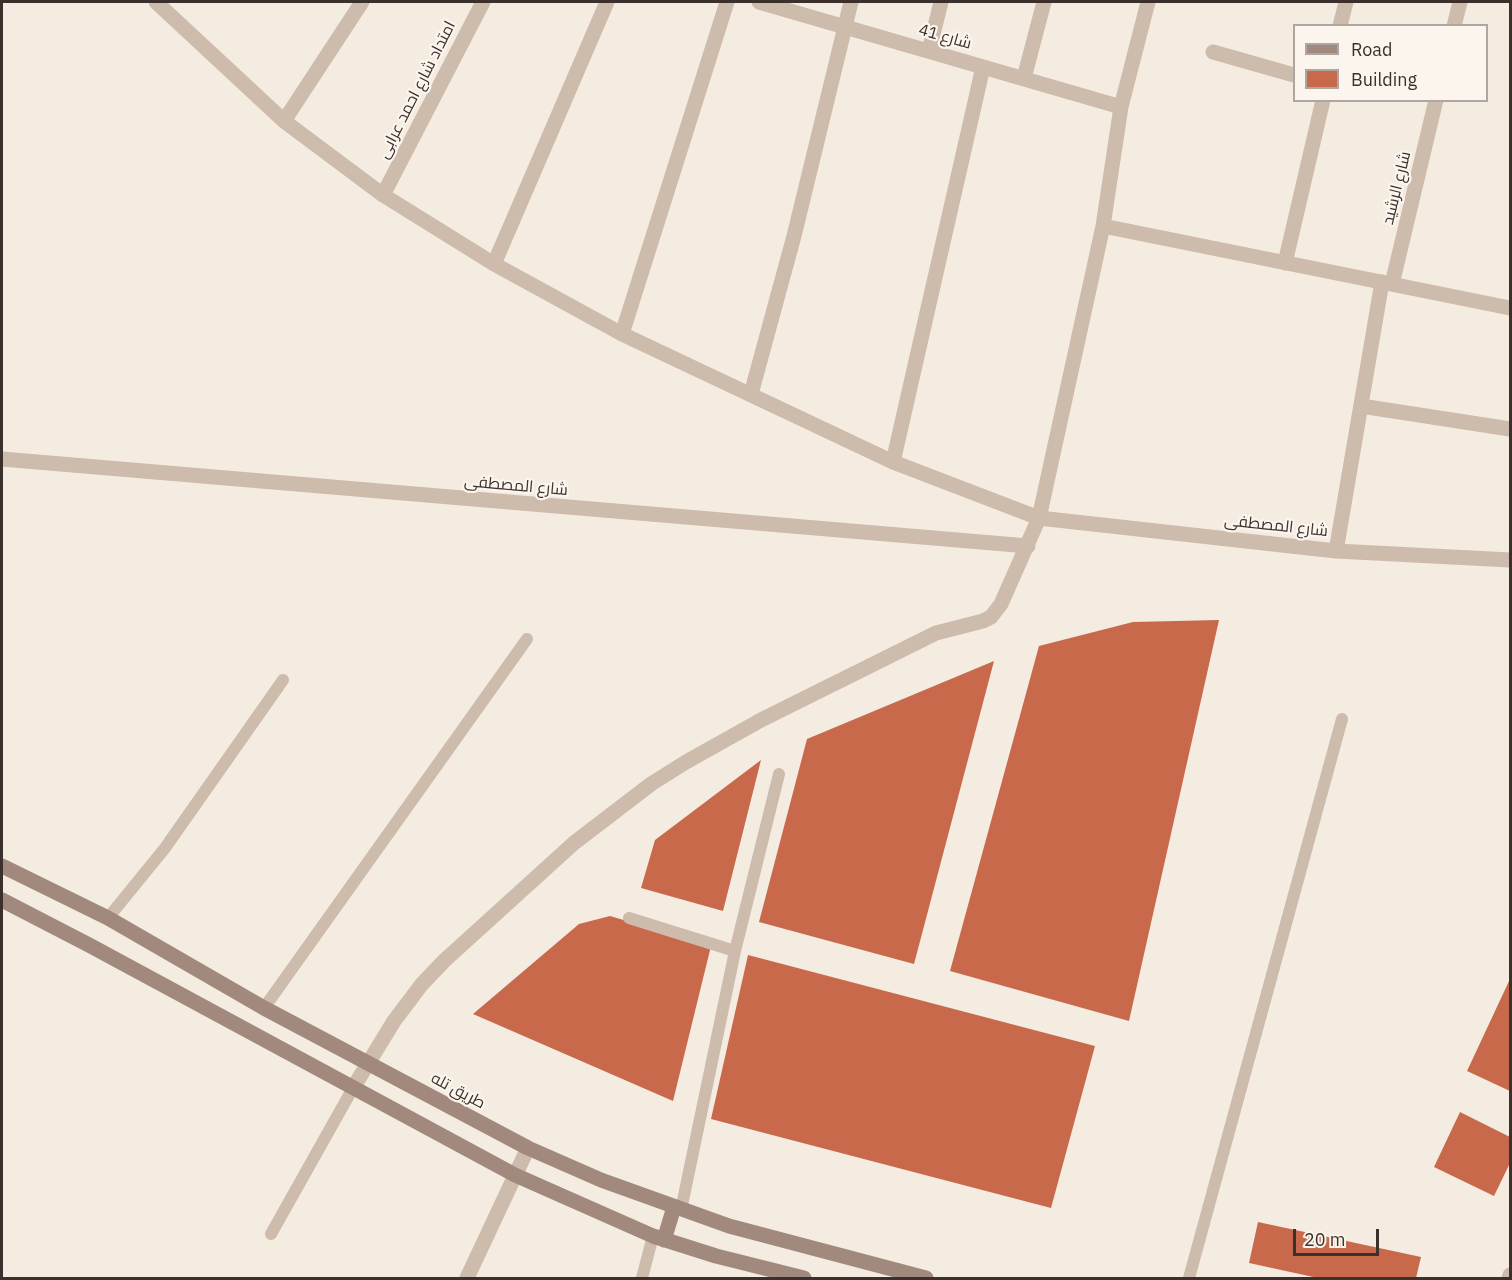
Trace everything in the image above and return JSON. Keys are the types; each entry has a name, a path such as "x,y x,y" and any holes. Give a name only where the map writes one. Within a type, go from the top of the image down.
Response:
{"main road":[{"name":"طريق تله","path":"2,866 108,918 264,1008 528,1148 601,1180 677,1208 778,1240 926,1278"},
{"path":"2,900 515,1175 659,1238 717,1256 804,1278"},
{"path":"659,1238 677,1208"}],"street":[{"name":"شارع المصطفى","path":"156,2 284,121 383,195 494,264 622,334 893,462 1039,518 1336,551 1510,560"},
{"path":"284,121 362,2"},
{"name":"امتداد شارع احمد عرابى","path":"383,195 483,2"},
{"path":"494,264 607,2"},
{"path":"622,334 727,2"},
{"name":"شارع 41","path":"759,2 1121,107"},
{"path":"751,394 794,236 851,2"},
{"path":"929,51 941,2"},
{"path":"1024,78 1044,2"},
{"path":"353,1088 394,1020 422,984 574,843 651,784 761,720 936,633 991,617 1001,604 1039,518 1103,226 1121,107 1148,2"},
{"path":"1340,24 1346,2"},
{"path":"1454,24 1460,2"},
{"path":"1213,52 1293,75"},
{"path":"893,462 983,67"},
{"path":"1285,262 1323,102"},
{"name":"شارع الرشيد","path":"1336,551 1361,406 1387,283 1435,102"},
{"path":"1103,226 1510,308"},
{"path":"1361,406 1510,429"},
{"name":"شارع المصطفى","path":"2,459 1028,546"},
{"path":"467,1278 528,1148"}],"lane":[{"path":"264,1008 527,639"},
{"path":"108,918 165,848 283,680"},
{"path":"1190,1278 1342,718"},
{"path":"677,1208 735,951 779,774"},
{"path":"629,918 735,951"},
{"path":"271,1234 353,1088"},
{"path":"642,1278 659,1238"}],"building":[{"path":"1219,620 1129,1021 950,971 1039,646 1133,622"},
{"path":"994,661 914,964 759,922 807,739"},
{"path":"761,760 723,911 641,888 655,840"},
{"path":"610,916 711,946 673,1101 473,1014 579,924"},
{"path":"748,955 1095,1046 1051,1208 711,1119"},
{"path":"1510,979 1510,1091 1467,1071"},
{"path":"1460,1112 1510,1137 1510,1163 1494,1196 1434,1167"},
{"path":"1258,1222 1421,1257 1416,1278 1318,1278 1249,1263"}]}
